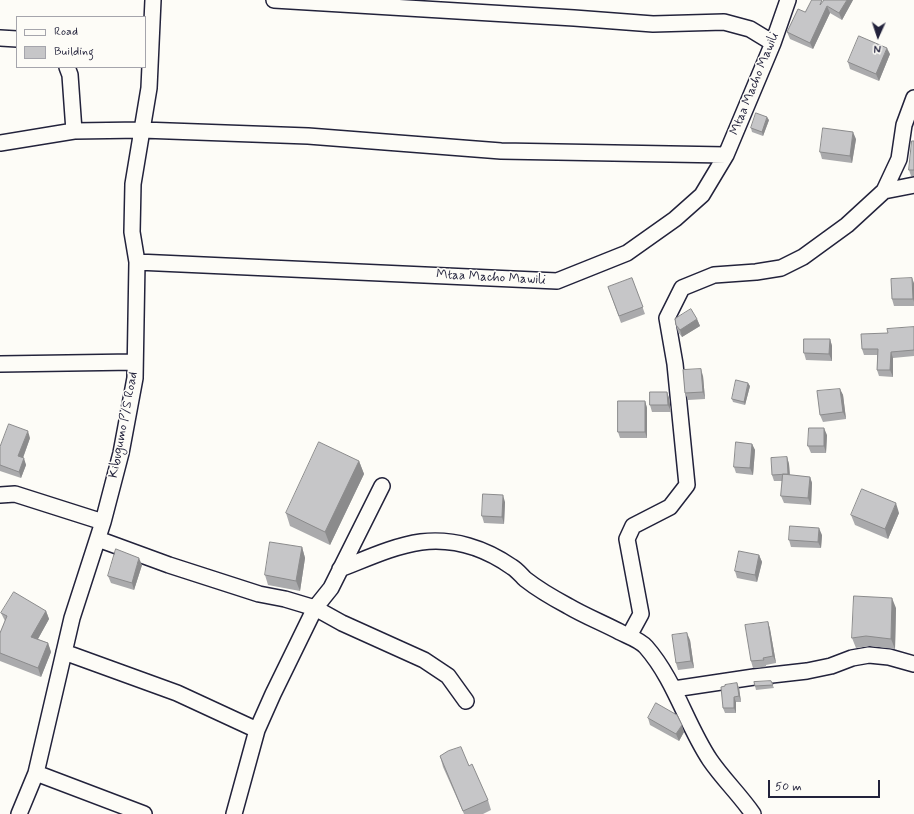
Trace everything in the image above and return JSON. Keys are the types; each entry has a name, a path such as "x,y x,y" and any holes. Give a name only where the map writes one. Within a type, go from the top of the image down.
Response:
{"street":[{"name":"Kibugumo P/S Road","path":"19,814 36,773 72,618 103,522 121,453 134,378 137,262 132,232 133,184 149,88 152,0"},
{"path":"274,0 417,4 653,24 724,22 750,29 773,43"},
{"name":"Mtaa Macho Mawili","path":"137,262 557,281 627,252 675,219 702,195 726,154 773,43 788,0"},
{"path":"0,38 16,39"},
{"path":"67,68 70,75 74,130"},
{"path":"629,636 641,614 627,538 633,526 670,507 687,485 675,364 667,318 682,288 714,275 756,272 781,268 803,257 847,226 884,190 899,159 904,125 914,98"},
{"path":"0,143 74,130 142,130 308,136 501,151 726,154"},
{"path":"884,190 914,185"},
{"path":"0,364 135,362"},
{"path":"234,814 257,730 315,608 331,588 382,486"},
{"path":"0,495 15,494 103,522"},
{"path":"98,539 169,565 259,594 285,599 315,608 342,623 424,660 448,676 466,701"},
{"path":"340,569 397,548 421,542 452,542 471,546 513,567 542,592 629,636 645,646 674,689 691,726 710,760 743,799 753,814"},
{"path":"64,652 177,693 257,730"},
{"path":"674,689 807,671 831,666 852,658 869,655 889,656 914,664"},
{"path":"36,773 144,814"}],"building":[{"path":"812,0 822,0 820,5 824,0 847,0 839,13 827,6 810,43 787,32 798,9 805,12"},
{"path":"859,36 887,48 876,74 848,62"},
{"path":"756,113 767,117 762,132 751,128"},
{"path":"823,128 853,132 850,156 820,152"},
{"path":"912,141 914,141 914,170 909,170"},
{"path":"632,278 643,307 619,316 608,287"},
{"path":"912,278 913,299 892,299 891,279"},
{"path":"691,309 697,319 680,330 676,325 675,319"},
{"path":"914,327 914,350 891,352 890,370 877,370 878,349 862,349 861,334 888,333 887,329"},
{"path":"804,339 830,339 829,354 804,353"},
{"path":"701,369 703,392 685,393 683,370"},
{"path":"736,380 748,383 744,402 732,399"},
{"path":"840,389 843,412 820,415 817,391"},
{"path":"650,392 667,392 668,405 650,405"},
{"path":"618,401 645,401 645,432 618,432"},
{"path":"9,424 28,431 18,456 24,458 19,472 0,465 0,447"},
{"path":"809,428 824,428 824,446 808,446"},
{"path":"319,442 359,461 325,532 286,513"},
{"path":"736,442 752,444 750,468 734,467"},
{"path":"787,457 788,474 772,475 771,458"},
{"path":"783,474 810,477 808,498 781,496"},
{"path":"862,489 896,503 885,529 851,515"},
{"path":"483,494 503,495 502,517 482,516"},
{"path":"790,526 819,528 818,542 789,540"},
{"path":"270,542 302,547 296,581 265,575"},
{"path":"116,549 139,558 132,583 108,576"},
{"path":"739,551 759,555 755,575 735,571"},
{"path":"14,592 46,611 31,637 48,643 38,668 0,653 0,633 7,616 1,613"},
{"path":"854,596 892,598 891,639 866,636 852,638"},
{"path":"768,622 773,656 763,658 764,660 751,661 745,625"},
{"path":"687,633 691,661 676,663 672,635"},
{"path":"771,681 773,685 755,686 754,682"},
{"path":"737,683 739,696 734,697 734,708 723,708 721,687"},
{"path":"656,703 677,715 682,725 676,734 648,718"},
{"path":"461,747 469,766 472,764 488,800 463,811 440,756 448,751"}]}
